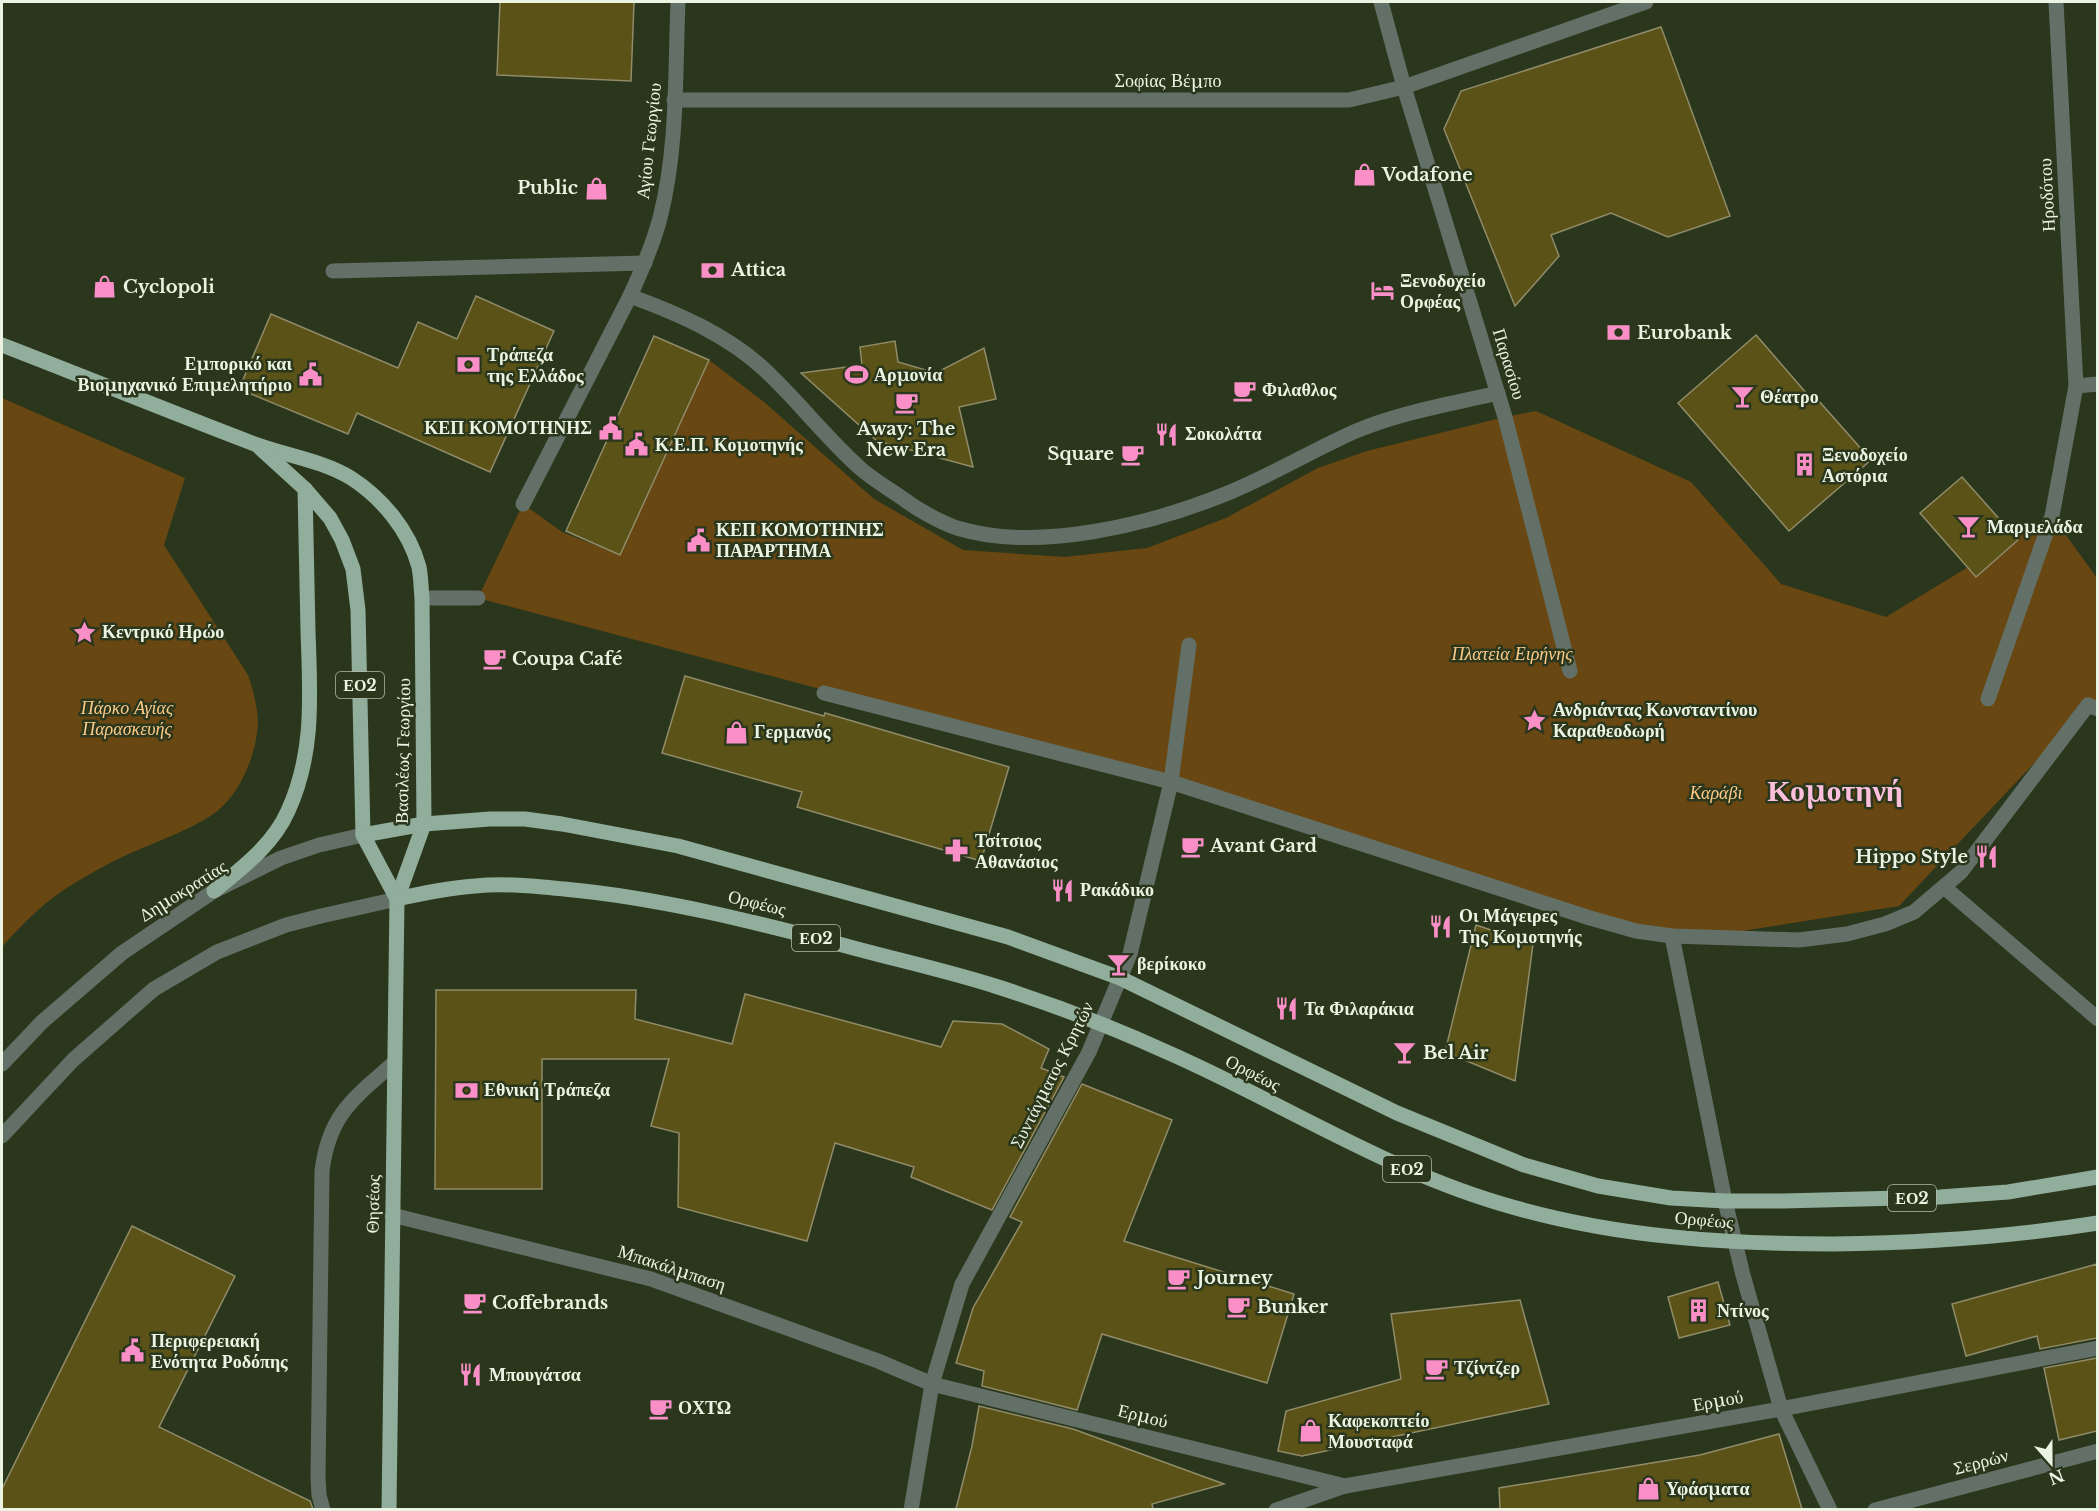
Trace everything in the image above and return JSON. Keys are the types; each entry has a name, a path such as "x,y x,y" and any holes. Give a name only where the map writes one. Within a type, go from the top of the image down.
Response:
{"main road":[{"name":"Βασιλέως Γεωργίου","path":"2,345 256,444 311,461 350,478 377,500 399,523 412,546 419,568 423,598 424,824 397,899"},
{"name":"Βασιλέως Γεωργίου","path":"256,444 305,489 330,518 342,540 353,569 358,610 363,835 397,899"},
{"path":"214,891 247,864 269,841 287,813 306,758 309,694 305,489"},
{"name":"Ορφέως","path":"424,824 525,819 620,833 769,869 1008,937 1120,978 1397,1113 1524,1165 1598,1186 1671,1197 1725,1201 1940,1197 2008,1192 2097,1178"},
{"name":"Δημοκρατίας","path":"363,835 424,824"},
{"name":"Ορφέως","path":"397,899 436,890 478,885 522,885 645,899 763,924 990,984 1064,1009 1173,1054 1375,1155 1438,1182 1516,1208 1599,1227 1679,1238 1791,1244 1919,1242 2060,1229 2097,1223"},
{"name":"Θησέως","path":"389,1509 397,899"}],"street":[{"name":"Αγίου Γεωργίου","path":"523,504 630,296 645,263 660,218 670,167 678,2"},
{"name":"Παρασίου","path":"1381,2 1404,87 1498,393 1570,671"},
{"name":"Σοφίας Βέμπο","path":"674,100 1349,100 1404,87 1646,2"},
{"name":"Ηροδότου","path":"1988,699 2052,516 2076,386 2056,2"},
{"path":"333,271 645,263"},
{"path":"630,296 679,314 724,339 757,363 861,469 910,504 956,528 1003,536 1056,538 1113,528 1166,515 1229,492 1358,430 1406,415 1498,393"},
{"path":"2076,386 2097,384"},
{"path":"423,598 478,598"},
{"name":"Συντάγματος Κρητών","path":"911,1509 932,1384 962,1284 1089,1052 1130,954 1171,782 1190,645"},
{"path":"824,693 1171,782 1636,931 1672,936 1799,940 1848,934 1885,924 1914,912 1961,872 2088,705 2097,709"},
{"name":"Δημοκρατίας","path":"2,1064 42,1022 122,953 214,891 281,858 319,845 363,835"},
{"path":"1944,887 2097,1019"},
{"path":"2,1136 73,1060 154,989 217,952 286,925 397,899"},
{"path":"1672,936 1734,1242 1781,1409 1830,1509"},
{"path":"323,1509 318,1477 322,1183 325,1154 333,1128 347,1105 395,1062"},
{"name":"Μπακάλμπαση","path":"392,1215 651,1279 878,1361 932,1384"},
{"name":"Ερμού","path":"1276,1509 1345,1486 1781,1409 2097,1348"},
{"name":"Ερμού","path":"932,1384 1345,1486"},
{"name":"Σερρών","path":"1875,1509 2097,1451"}],"green space":[{"name":"Πλατεία Ειρήνης","path":"709,360 764,402 874,499 963,550 1064,557 1147,548 1226,518 1318,468 1367,451 1536,411 1691,482 1781,584 1886,617 2052,516 2097,578 2097,713 2088,706 1899,906 1679,941 1171,782 478,598 523,504 562,532 620,555"},
{"name":"Πάρκο Αγίας Παρασκευής","path":"2,398 185,478 164,545 248,675 256,704 258,726 248,768 236,789 221,808 194,825 121,857 73,884 35,913 2,947"}],"building":[{"path":"500,2 634,2 631,81 497,75"},
{"path":"1661,27 1730,216 1668,237 1611,213 1551,235 1559,256 1515,306 1444,129 1461,91"},
{"path":"476,296 554,331 490,472 357,413 348,434 239,389 271,314 398,368 418,322 457,339"},
{"path":"1756,335 1814,402 1818,400 1871,460 1789,531 1678,403"},
{"name":"Κ.Ε.Π. Κομοτηνής","path":"654,336 709,360 620,555 566,531"},
{"name":"Away: The New Era","path":"895,341 898,362 936,373 984,348 996,399 959,407 973,467 877,441 801,373 862,365 860,347"},
{"name":"Μαρμελάδα","path":"1962,477 2018,540 1976,577 1920,513"},
{"path":"685,676 824,716 825,713 1009,767 981,861 797,807 802,792 662,753"},
{"path":"1476,925 1533,944 1515,1081 1445,1052"},
{"path":"436,990 636,990 635,1019 732,1044 745,994 941,1047 953,1021 1002,1024 1049,1049 1041,1068 1064,1077 992,1210 911,1177 914,1167 835,1143 807,1241 678,1207 679,1133 651,1126 669,1059 542,1059 542,1189 435,1189"},
{"path":"1082,1084 1172,1120 1124,1241 1294,1294 1267,1383 1102,1334 1077,1410 982,1386 984,1371 956,1363 973,1308 1022,1222 1010,1217"},
{"name":"Περιφερειακή Ενότητα Ροδόπης","path":"132,1226 235,1276 159,1427 310,1501 313,1509 2,1509 2,1489"},
{"path":"2097,1264 2097,1338 2040,1349 2037,1336 1966,1356 1952,1304"},
{"name":"Ντίνος","path":"1718,1282 1730,1325 1679,1338 1668,1297"},
{"path":"1520,1300 1549,1404 1302,1456 1278,1451 1286,1411 1401,1379 1391,1314"},
{"path":"2097,1358 2097,1431 2059,1440 2044,1368"},
{"path":"979,1406 1073,1429 1224,1484 1152,1504 1153,1509 956,1509 972,1446"},
{"path":"1779,1434 1802,1509 1500,1509 1499,1488 1700,1455"}],"place":[{"name":"Vodafone","path":"1364,175"},
{"name":"Public","path":"596,188"},
{"name":"Attica","path":"713,270"},
{"name":"Cyclopoli","path":"105,287"},
{"name":"Ξενοδοχείο Ορφέας","path":"1382,291"},
{"name":"Eurobank","path":"1619,333"},
{"name":"Τράπεζα της Ελλάδος","path":"469,365"},
{"name":"Εμπορικό και Βιομηχανικό Επιμελητήριο","path":"310,374"},
{"name":"Αρμονία","path":"856,375"},
{"name":"Φιλαθλος","path":"1244,390"},
{"name":"Θέατρο","path":"1742,397"},
{"name":"Away: The New Era","path":"906,403"},
{"name":"ΚΕΠ ΚΟΜΟΤΗΝΗΣ","path":"610,428"},
{"name":"Σοκολάτα","path":"1167,434"},
{"name":"Κ.Ε.Π. Κομοτηνής","path":"637,445"},
{"name":"Square","path":"1132,454"},
{"name":"Ξενοδοχείο Αστόρια","path":"1804,465"},
{"name":"Μαρμελάδα","path":"1969,527"},
{"name":"ΚΕΠ ΚΟΜΟΤΗΝΗΣ ΠΑΡΑΡΤΗΜΑ","path":"698,540"},
{"name":"Κεντρικό Ηρώο","path":"84,632"},
{"name":"Coupa Café","path":"494,659"},
{"name":"Ανδριάντας Κωνσταντίνου Καραθεοδωρή","path":"1535,720"},
{"name":"Γερμανός","path":"736,732"},
{"name":"Avant Gard","path":"1192,846"},
{"name":"Τσίτσιος Αθανάσιος","path":"957,851"},
{"name":"Hippo Style","path":"1986,857"},
{"name":"Ρακάδικο","path":"1062,890"},
{"name":"Οι Μάγειρες Της Κομοτηνής","path":"1441,926"},
{"name":"βερίκοκο","path":"1119,964"},
{"name":"Τα Φιλαράκια","path":"1286,1009"},
{"name":"Bel Air","path":"1405,1053"},
{"name":"Εθνική Τράπεζα","path":"466,1090"},
{"name":"Journey","path":"1179,1278"},
{"name":"Coffebrands","path":"474,1303"},
{"name":"Bunker","path":"1239,1307"},
{"name":"Ντίνος","path":"1699,1311"},
{"name":"Περιφερειακή Ενότητα Ροδόπης","path":"133,1351"},
{"name":"Τζίντζερ","path":"1436,1368"},
{"name":"Μπουγάτσα","path":"471,1375"},
{"name":"ΟΧΤΩ","path":"660,1408"},
{"name":"Καφεκοπτείο Μουσταφά","path":"1310,1431"},
{"name":"Υφάσματα","path":"1648,1489"}],"district":[{"name":"Κομοτηνή","path":"1835,791"}],"park label":[{"name":"Καράβι","path":"1716,793"}]}
